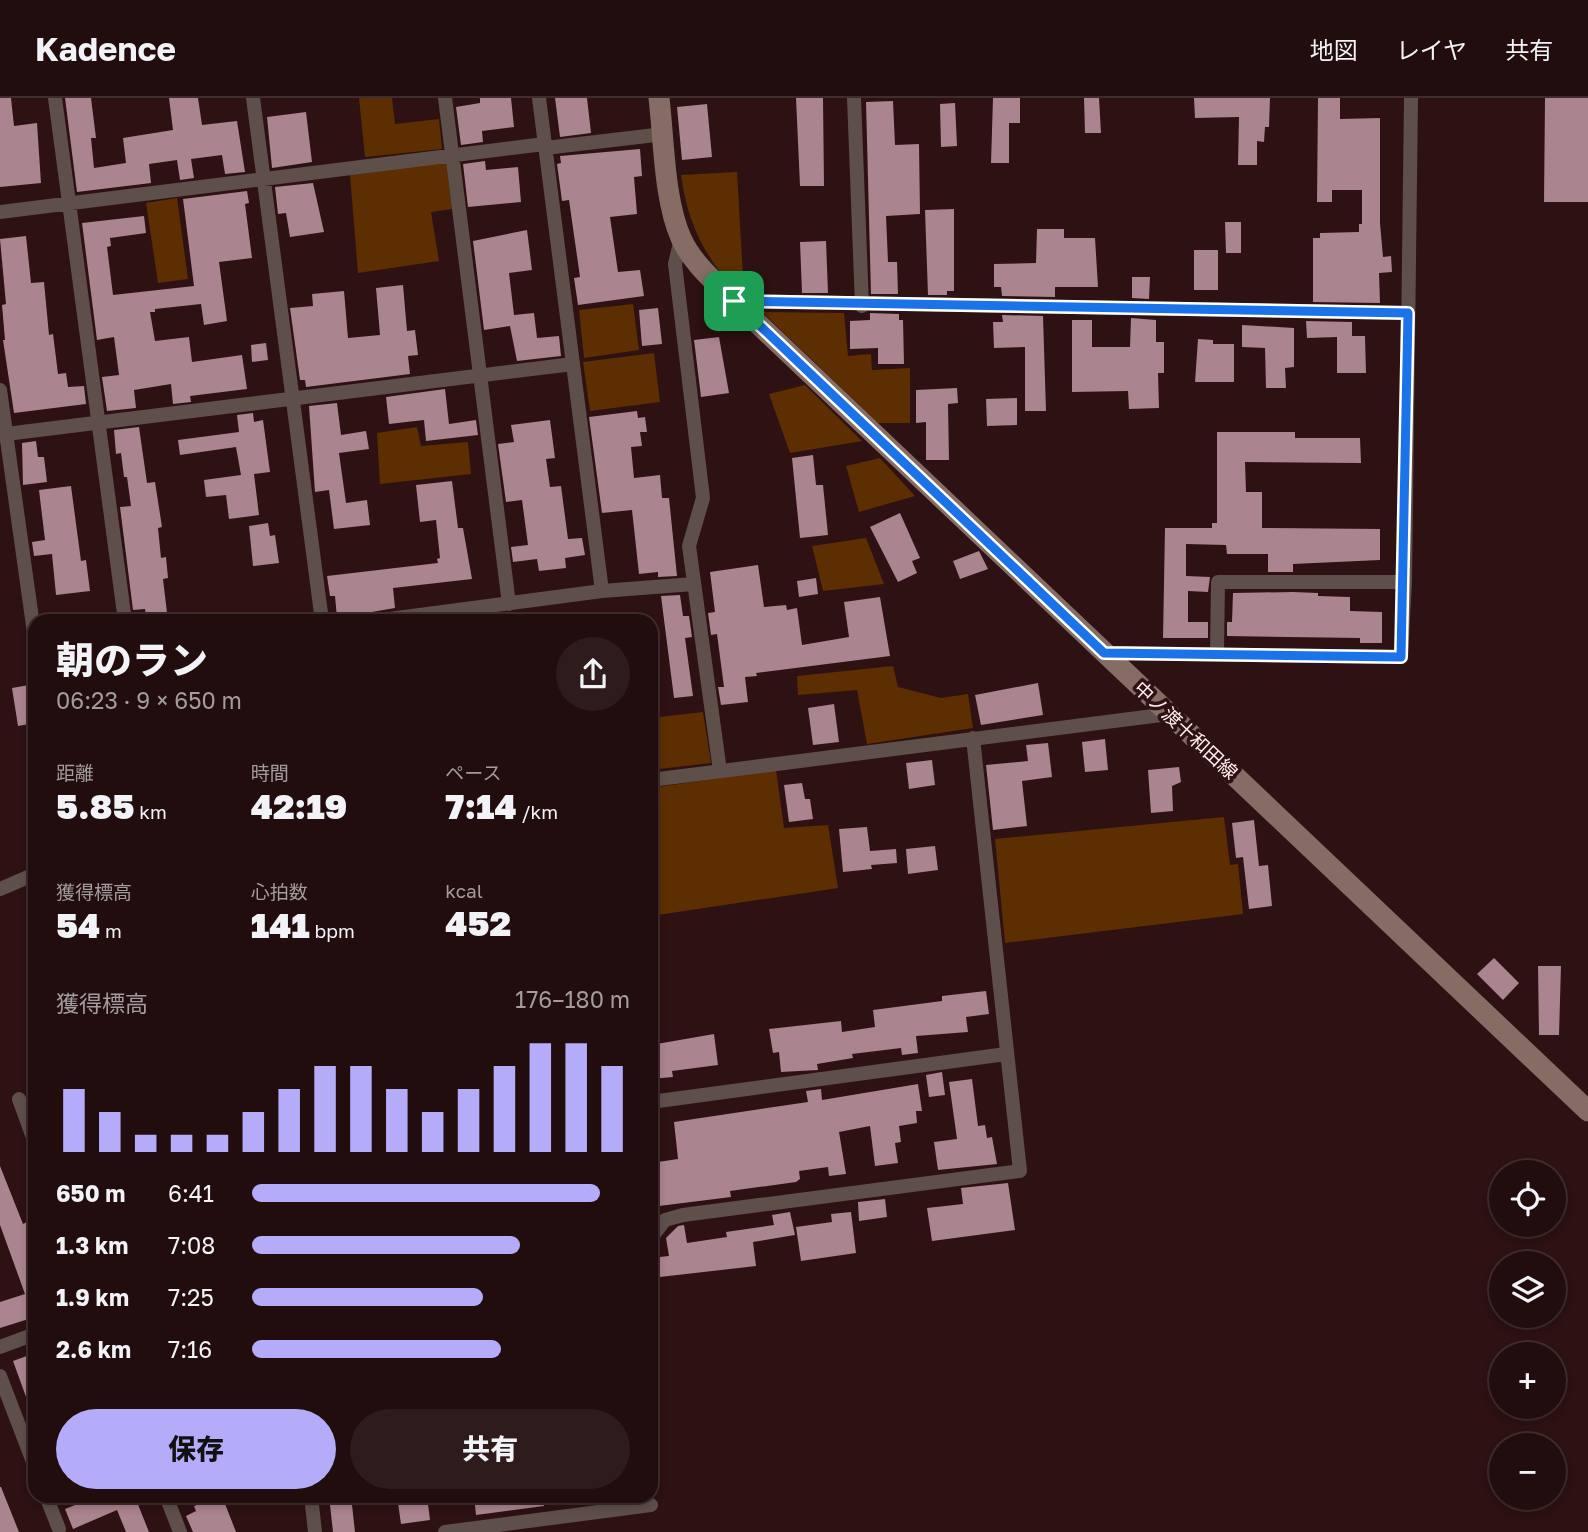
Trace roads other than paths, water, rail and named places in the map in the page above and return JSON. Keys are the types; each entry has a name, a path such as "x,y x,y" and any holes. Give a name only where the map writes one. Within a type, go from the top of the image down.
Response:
{"main road":[{"name":"中ノ渡十和田線","path":"659,98 673,209 681,239 695,261 1588,1111"}],"street":[{"path":"55,98 124,614"},
{"path":"253,98 321,614"},
{"path":"445,98 478,376 509,604"},
{"path":"539,98 602,592"},
{"path":"854,98 862,306"},
{"path":"1104,653 1217,652 1401,657 1405,582 1411,98"},
{"path":"0,212 452,154 663,134"},
{"path":"681,239 675,264 703,498 689,546 720,771"},
{"path":"734,301 862,306 1408,313"},
{"path":"6,434 573,364"},
{"path":"0,390 6,434 7,492 30,614"},
{"path":"1217,652 1217,582 1405,582"},
{"path":"430,614 602,592 694,584"},
{"path":"658,779 1169,714"},
{"path":"658,1229 665,1220 683,1215 1020,1171 973,738"},
{"path":"0,889 28,877"},
{"path":"658,1101 1006,1054"},
{"path":"19,1099 28,1124"},
{"path":"0,1348 28,1337"},
{"path":"0,1376 28,1449"},
{"path":"49,1503 59,1529"},
{"path":"169,1503 180,1532"},
{"path":"312,1503 315,1532"},
{"path":"445,1532 651,1505"}]}
